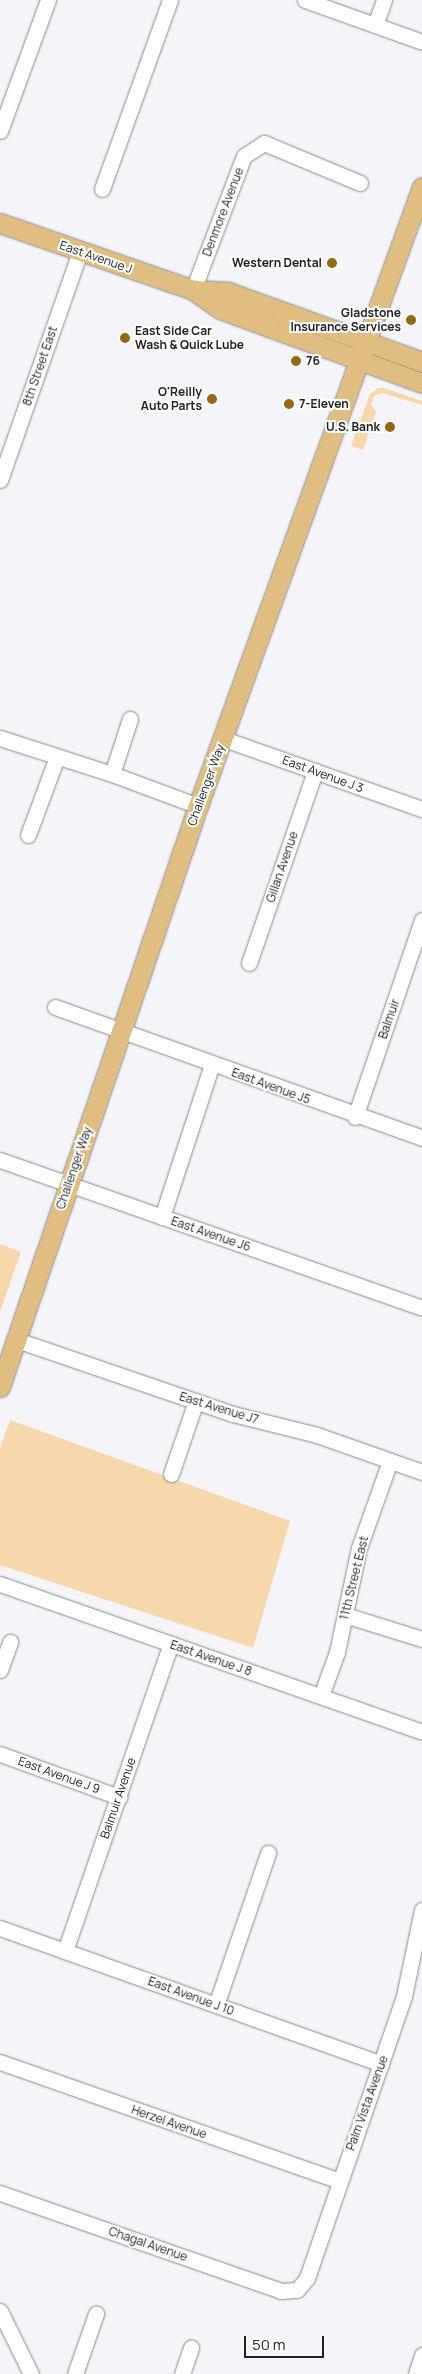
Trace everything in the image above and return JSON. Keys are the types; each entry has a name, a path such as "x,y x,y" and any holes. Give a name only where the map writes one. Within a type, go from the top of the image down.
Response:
{"main road":[{"name":"Challenger Way","path":"0,1387 198,806 422,187"},
{"name":"East Avenue J","path":"0,223 193,290 228,292 362,350 422,383"},
{"name":"East Avenue J","path":"362,350 422,362"}],"street":[{"path":"0,131 48,0"},
{"path":"102,189 170,0"},
{"path":"305,0 422,42"},
{"path":"375,25 384,0"},
{"name":"Denmore Avenue","path":"193,290 244,156 264,144 360,184"},
{"name":"8th Street East","path":"0,480 80,252"},
{"path":"112,774 130,719"},
{"path":"0,738 112,774 198,806"},
{"name":"East Avenue J 3","path":"224,738 422,809"},
{"path":"28,835 57,756"},
{"name":"Gillan Avenue","path":"249,963 315,771"},
{"name":"Balmuir","path":"355,1117 422,920"},
{"name":"East Avenue J5","path":"55,1007 355,1117 422,1138"},
{"path":"162,1217 212,1064"},
{"name":"East Avenue J6","path":"0,1160 422,1308"},
{"name":"East Avenue J7","path":"17,1340 233,1414 317,1435 422,1472"},
{"path":"171,1474 196,1401"},
{"name":"11th Street East","path":"322,1696 337,1652 359,1548 390,1461"},
{"name":"East Avenue J 8","path":"0,1584 422,1732"},
{"path":"344,1615 422,1639"},
{"path":"0,1670 10,1642"},
{"name":"Balmuir Avenue","path":"65,1951 171,1644"},
{"name":"East Avenue J 9","path":"0,1754 118,1797"},
{"path":"216,2005 268,1853"},
{"name":"Palm Vista Avenue","path":"297,2290 307,2278 404,1996 422,1910"},
{"name":"East Avenue J 10","path":"0,1928 381,2064"},
{"name":"Herzel Avenue","path":"0,2062 339,2182"},
{"name":"Chagal Avenue","path":"0,2193 281,2291 297,2290"},
{"path":"0,2311 31,2374"},
{"path":"75,2374 96,2314"},
{"path":"182,2374 190,2348"},
{"path":"416,2374 422,2355"}],"shaded area":[{"path":"378,388 384,388 422,401 422,405 382,393 374,396 371,404 376,412 363,450 351,446 370,394"},
{"path":"0,1244 21,1252 0,1312"},
{"path":"10,1420 290,1521 253,1648 0,1565 0,1449"}],"place":[{"name":"Western Dental","path":"332,263"},
{"name":"Gladstone Insurance Services","path":"411,320"},
{"name":"East Side Car Wash & Quick Lube","path":"125,338"},
{"name":"76","path":"296,361"},
{"name":"O'Reilly Auto Parts","path":"212,399"},
{"name":"7-Eleven","path":"289,404"},
{"name":"U.S. Bank","path":"390,427"}]}
